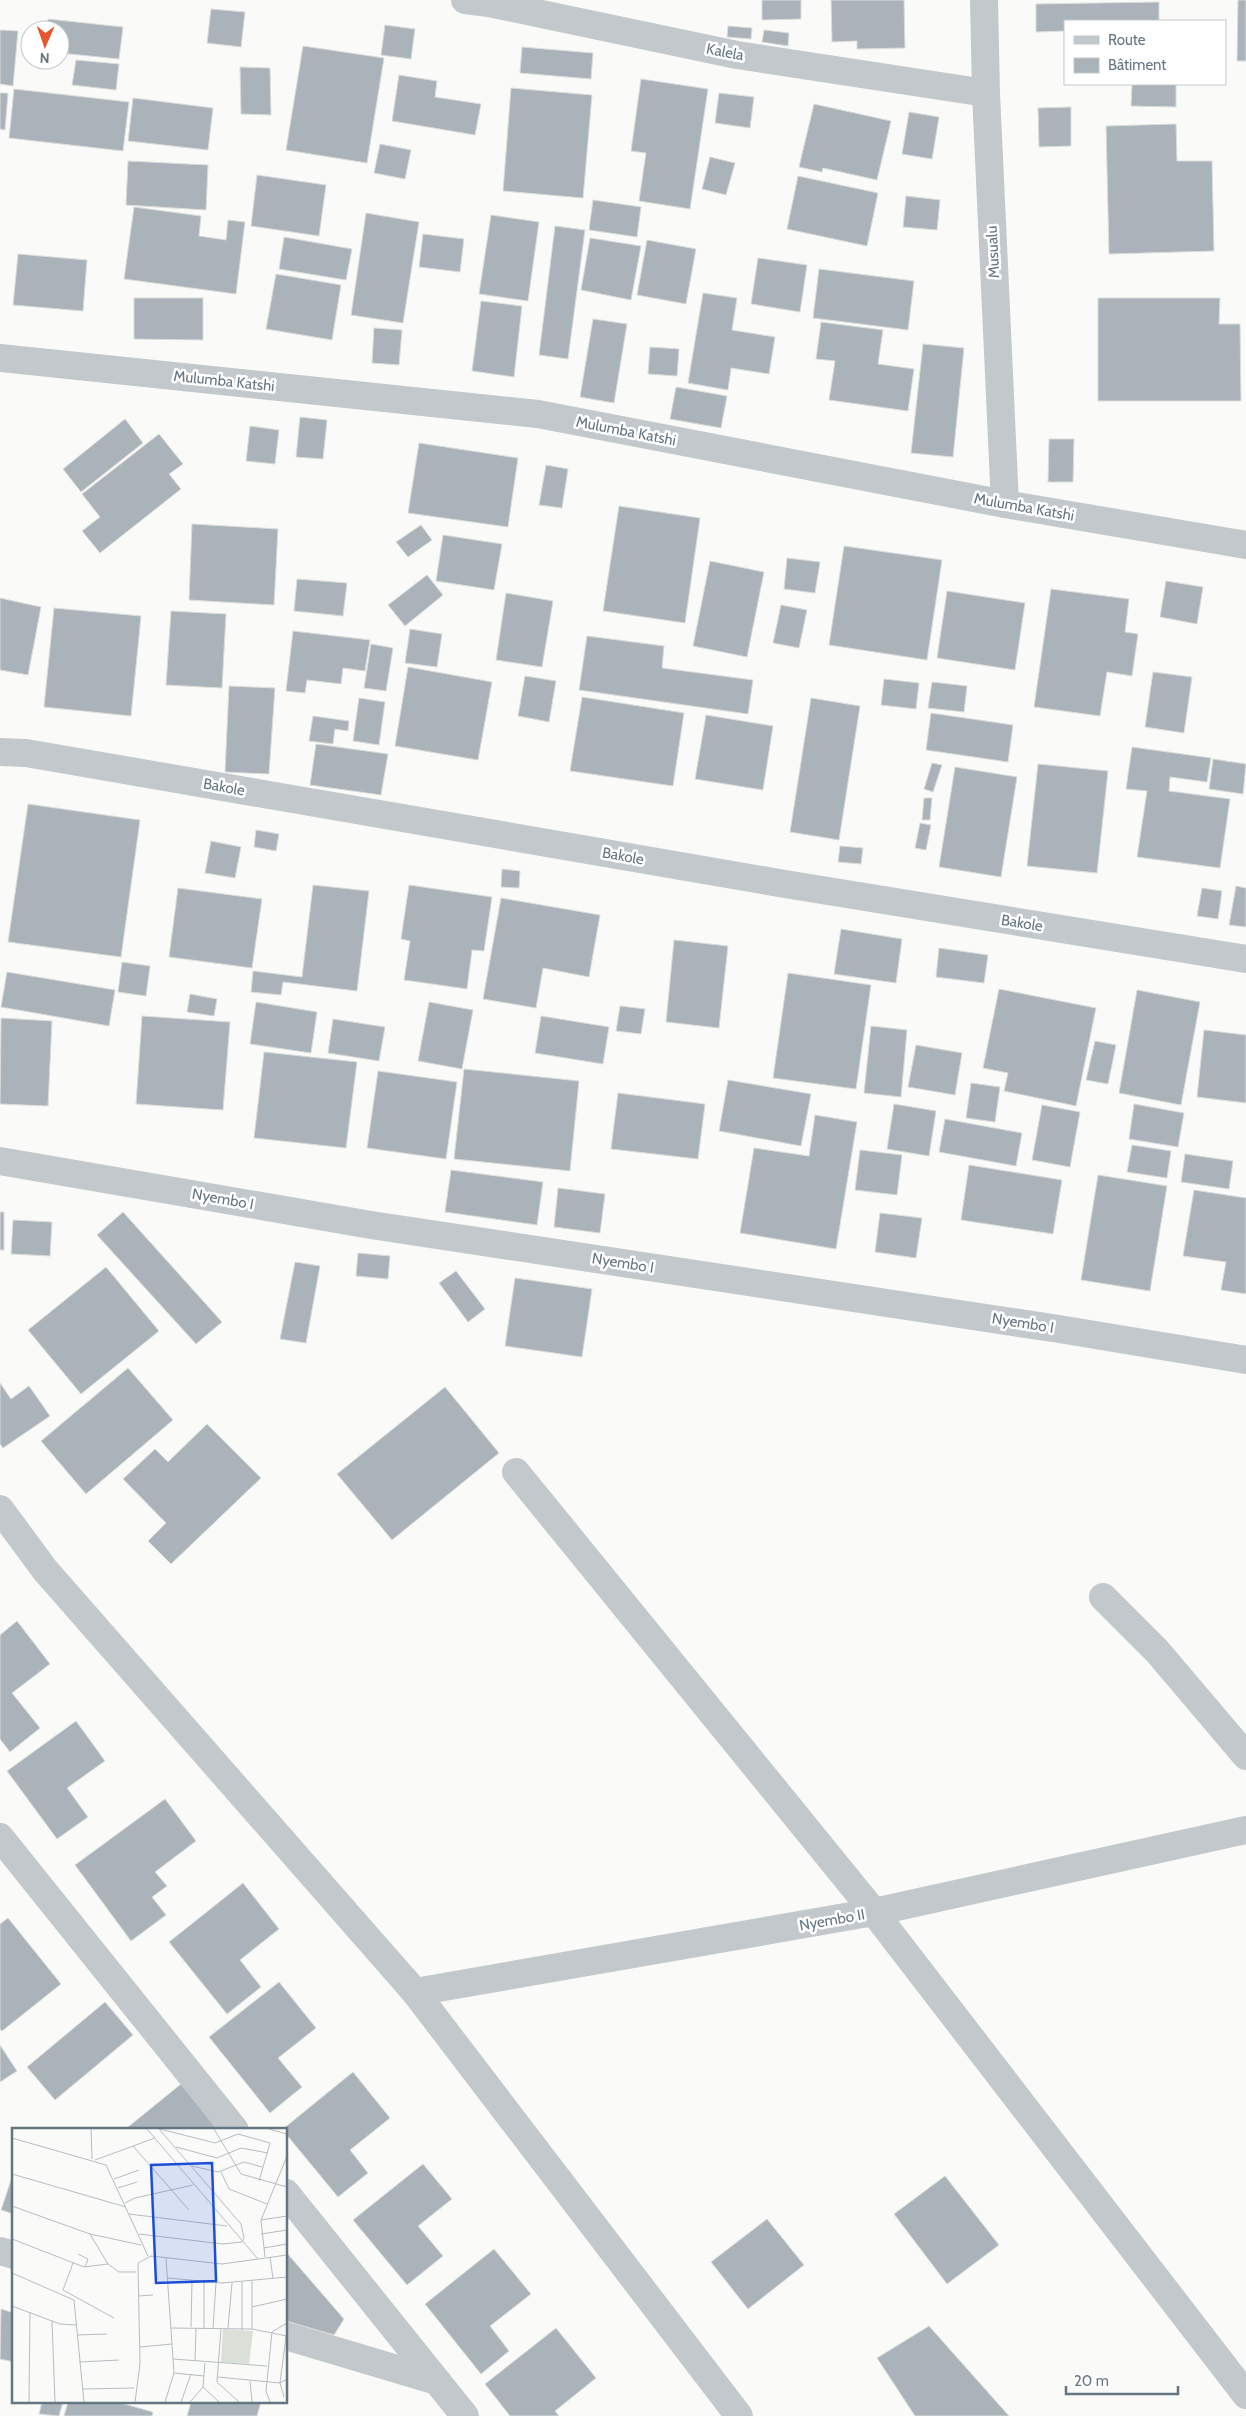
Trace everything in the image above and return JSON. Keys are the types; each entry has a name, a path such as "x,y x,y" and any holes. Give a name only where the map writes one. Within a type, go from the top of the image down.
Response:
{"street":[{"name":"Musualu","path":"984,0 986,93 1005,504"},
{"name":"Kalela","path":"481,1 737,55 986,93"},
{"name":"Mulumba Katshi","path":"0,358 538,414 1005,504 1246,545"},
{"name":"Bakole","path":"0,752 26,754 785,884 1246,959"},
{"name":"Nyembo I","path":"0,1161 371,1225 1059,1329 1246,1360"},
{"path":"516,1472 874,1912 1246,2395"},
{"path":"0,1509 45,1570 415,1992 739,2416"},
{"path":"1104,1597 1157,1651 1246,1756"},
{"name":"Nyembo II","path":"415,1992 874,1912 1246,1830"},
{"path":"0,1837 234,2128"},
{"path":"288,2195 465,2416"},
{"path":"288,2337 438,2381"}],"building":[{"path":"762,0 801,0 801,19 762,20"},
{"path":"831,0 904,0 905,48 857,49 857,41 832,42"},
{"path":"1238,0 1246,0 1246,61 1237,61"},
{"path":"1159,2 1159,20 1064,20 1064,31 1036,32 1036,4"},
{"path":"211,9 245,12 241,47 207,43"},
{"path":"70,21 123,27 119,59 70,54"},
{"path":"385,25 415,29 411,59 381,55"},
{"path":"728,26 752,28 751,39 727,37"},
{"path":"0,30 18,31 13,86 0,84"},
{"path":"764,30 789,33 788,46 762,42"},
{"path":"303,46 384,58 367,163 286,150"},
{"path":"522,47 593,53 591,79 520,73"},
{"path":"76,60 119,64 116,90 72,85"},
{"path":"240,67 270,68 271,115 241,114"},
{"path":"399,75 437,81 435,97 481,104 475,135 392,121"},
{"path":"641,79 708,89 690,209 639,201 646,153 631,151"},
{"path":"1132,85 1176,85 1176,107 1131,106"},
{"path":"511,88 592,95 583,198 503,191"},
{"path":"14,89 129,102 123,151 9,138"},
{"path":"0,93 8,93 5,130 0,129"},
{"path":"719,93 754,97 750,128 715,123"},
{"path":"133,98 213,108 208,150 128,141"},
{"path":"814,104 891,121 877,180 823,168 822,172 799,167"},
{"path":"1071,107 1071,146 1039,147 1038,108"},
{"path":"909,112 939,117 932,159 902,154"},
{"path":"1176,124 1177,161 1212,161 1214,251 1109,254 1106,126"},
{"path":"380,144 411,150 405,179 374,173"},
{"path":"710,157 735,163 726,195 702,189"},
{"path":"128,161 208,165 206,210 126,205"},
{"path":"257,175 326,185 319,236 251,226"},
{"path":"798,176 878,193 867,246 787,229"},
{"path":"906,196 940,200 937,230 903,227"},
{"path":"593,200 641,207 637,237 589,230"},
{"path":"134,207 201,216 199,236 226,240 228,220 245,222 236,294 124,279"},
{"path":"366,213 419,222 403,323 351,315"},
{"path":"491,215 539,222 528,301 479,294"},
{"path":"555,226 585,230 568,359 539,355"},
{"path":"423,234 464,239 460,272 419,267"},
{"path":"284,237 352,249 346,280 279,269"},
{"path":"590,238 641,246 631,300 581,290"},
{"path":"647,240 696,249 686,304 637,295"},
{"path":"18,254 87,260 83,311 13,305"},
{"path":"758,258 807,265 800,312 751,304"},
{"path":"819,269 914,281 908,330 813,318"},
{"path":"276,274 341,285 332,340 266,329"},
{"path":"703,293 737,298 732,330 775,337 769,374 731,368 728,390 688,383"},
{"path":"134,298 203,298 203,340 134,339"},
{"path":"1098,298 1220,298 1219,324 1240,324 1241,401 1098,401"},
{"path":"481,301 522,306 514,377 472,371"},
{"path":"593,319 627,324 614,403 580,397"},
{"path":"821,322 883,330 878,364 914,369 908,411 829,400 835,361 816,359"},
{"path":"374,328 402,330 399,365 372,363"},
{"path":"923,344 964,348 953,457 911,453"},
{"path":"650,347 679,349 677,376 648,374"},
{"path":"676,387 727,396 721,428 670,419"},
{"path":"300,417 327,420 323,459 296,457"},
{"path":"125,419 143,443 81,492 63,469"},
{"path":"250,426 279,430 275,464 246,461"},
{"path":"159,434 183,464 169,474 181,489 100,553 82,531 100,517 82,494"},
{"path":"1049,439 1074,439 1073,482 1048,482"},
{"path":"419,443 518,458 508,527 408,513"},
{"path":"546,465 568,469 562,508 539,505"},
{"path":"619,506 700,518 685,623 603,611"},
{"path":"192,524 278,529 274,605 189,600"},
{"path":"421,525 432,540 408,557 396,542"},
{"path":"443,535 502,544 494,590 436,581"},
{"path":"844,546 942,560 927,660 829,645"},
{"path":"787,558 820,562 815,593 784,589"},
{"path":"710,561 764,572 747,657 693,646"},
{"path":"427,575 443,595 405,626 388,605"},
{"path":"297,579 347,583 343,616 294,611"},
{"path":"1166,581 1203,587 1197,624 1160,617"},
{"path":"1051,589 1129,599 1125,632 1138,634 1132,676 1107,672 1100,716 1034,707"},
{"path":"947,591 1025,603 1015,670 937,658"},
{"path":"506,593 553,601 542,667 496,660"},
{"path":"0,598 41,607 28,675 0,670"},
{"path":"781,605 807,610 799,648 773,643"},
{"path":"54,608 141,616 131,716 44,707"},
{"path":"171,611 226,614 222,688 166,685"},
{"path":"410,629 442,634 437,667 405,663"},
{"path":"293,631 370,640 365,671 343,668 341,684 307,680 305,693 286,691"},
{"path":"587,636 664,646 662,668 753,680 748,714 579,690"},
{"path":"371,644 393,648 386,691 364,688"},
{"path":"408,667 492,682 478,760 395,746"},
{"path":"1153,672 1192,677 1184,733 1145,727"},
{"path":"525,676 556,681 549,722 518,716"},
{"path":"884,679 919,683 916,709 881,705"},
{"path":"932,682 967,686 964,712 928,708"},
{"path":"229,686 275,688 269,774 225,772"},
{"path":"582,697 684,713 673,786 570,771"},
{"path":"359,698 385,702 379,745 353,741"},
{"path":"811,698 860,706 839,840 790,832"},
{"path":"931,713 1013,725 1008,762 926,750"},
{"path":"706,715 773,726 763,790 695,779"},
{"path":"313,716 349,721 348,731 335,729 333,744 309,741"},
{"path":"316,744 388,754 381,795 310,785"},
{"path":"1132,747 1211,758 1207,782 1170,777 1169,791 1230,799 1220,868 1137,857 1147,791 1126,789"},
{"path":"1213,759 1246,764 1243,794 1209,789"},
{"path":"932,763 942,765 933,792 924,789"},
{"path":"1038,764 1108,771 1097,873 1027,866"},
{"path":"955,767 1017,777 1001,877 939,867"},
{"path":"924,798 932,798 930,820 922,820"},
{"path":"28,804 140,820 121,957 8,942"},
{"path":"920,823 931,825 926,850 915,848"},
{"path":"256,830 279,834 276,851 254,847"},
{"path":"211,841 241,847 235,878 205,873"},
{"path":"840,846 863,848 861,864 838,862"},
{"path":"502,869 520,871 519,888 501,887"},
{"path":"313,885 369,891 357,991 283,982 281,995 251,992 253,971 302,977"},
{"path":"409,885 492,897 484,951 472,950 467,989 404,980 410,941 401,939"},
{"path":"1236,886 1246,888 1246,927 1229,925"},
{"path":"178,888 262,899 252,968 169,957"},
{"path":"1202,888 1222,891 1218,919 1197,916"},
{"path":"501,898 600,915 589,977 543,968 536,1008 483,999"},
{"path":"841,929 902,939 896,983 834,974"},
{"path":"674,940 728,946 719,1028 666,1022"},
{"path":"939,948 988,955 984,983 936,977"},
{"path":"122,962 150,966 146,996 118,992"},
{"path":"7,972 115,990 109,1026 1,1007"},
{"path":"788,973 871,985 856,1089 773,1078"},
{"path":"999,989 1096,1008 1076,1106 1004,1091 1008,1073 983,1068"},
{"path":"1137,990 1200,1002 1181,1105 1119,1093"},
{"path":"190,994 217,999 214,1016 187,1012"},
{"path":"256,1002 317,1012 311,1053 250,1044"},
{"path":"429,1002 473,1010 462,1069 418,1061"},
{"path":"620,1006 645,1009 641,1034 616,1031"},
{"path":"142,1016 230,1022 223,1110 136,1104"},
{"path":"541,1016 609,1027 603,1064 535,1053"},
{"path":"1,1018 52,1021 48,1106 0,1104"},
{"path":"333,1019 385,1027 379,1061 328,1053"},
{"path":"871,1026 907,1030 901,1097 864,1093"},
{"path":"1204,1030 1246,1035 1246,1103 1197,1097"},
{"path":"1095,1041 1116,1045 1108,1084 1086,1080"},
{"path":"916,1045 962,1053 955,1095 908,1087"},
{"path":"264,1052 357,1062 346,1148 254,1138"},
{"path":"464,1069 579,1081 570,1171 454,1159"},
{"path":"378,1071 457,1082 446,1159 367,1148"},
{"path":"728,1080 811,1094 801,1146 719,1131"},
{"path":"971,1083 1000,1087 995,1122 966,1118"},
{"path":"618,1093 705,1104 698,1159 611,1149"},
{"path":"894,1104 936,1111 929,1156 887,1149"},
{"path":"1134,1104 1184,1113 1178,1147 1129,1139"},
{"path":"1042,1105 1080,1112 1070,1167 1032,1160"},
{"path":"815,1115 857,1122 836,1249 740,1233 754,1148 809,1156"},
{"path":"945,1119 1022,1133 1016,1166 939,1152"},
{"path":"1132,1145 1171,1151 1167,1178 1127,1172"},
{"path":"860,1150 902,1155 897,1195 855,1190"},
{"path":"1185,1154 1233,1161 1229,1189 1181,1182"},
{"path":"969,1165 1062,1180 1053,1234 961,1220"},
{"path":"451,1170 543,1182 537,1225 445,1212"},
{"path":"1098,1175 1167,1186 1150,1291 1081,1280"},
{"path":"558,1188 605,1194 600,1233 554,1227"},
{"path":"1194,1190 1246,1198 1246,1294 1221,1290 1226,1262 1183,1256"},
{"path":"0,1212 4,1212 4,1250 0,1250"},
{"path":"123,1212 222,1322 196,1344 97,1235"},
{"path":"880,1213 922,1218 916,1258 875,1252"},
{"path":"13,1220 52,1222 50,1256 11,1254"},
{"path":"358,1253 390,1256 388,1279 356,1276"},
{"path":"295,1262 320,1266 306,1343 280,1339"},
{"path":"106,1267 159,1331 81,1394 28,1330"},
{"path":"456,1271 485,1309 468,1322 439,1283"},
{"path":"515,1278 592,1289 582,1357 505,1346"},
{"path":"128,1368 173,1420 86,1494 41,1441"},
{"path":"0,1383 11,1399 29,1386 50,1416 3,1448 0,1444"},
{"path":"445,1387 499,1453 392,1540 337,1474"},
{"path":"207,1424 261,1478 171,1564 148,1541 166,1523 123,1479 155,1449 168,1462"},
{"path":"17,1621 50,1664 12,1693 40,1728 10,1752 0,1739 0,1635"},
{"path":"76,1721 105,1761 67,1788 88,1817 57,1839 7,1771"},
{"path":"165,1799 196,1841 155,1872 167,1886 152,1897 166,1915 131,1941 75,1865"},
{"path":"243,1883 279,1929 240,1960 261,1987 227,2014 169,1942"},
{"path":"8,1918 61,1984 2,2031 0,2029 0,1924"},
{"path":"279,1982 316,2028 278,2058 302,2087 270,2113 209,2037"},
{"path":"105,2002 133,2035 55,2100 27,2067"},
{"path":"0,2045 17,2071 0,2082"},
{"path":"353,2072 390,2118 350,2150 368,2173 338,2197 288,2136 288,2128 284,2128"},
{"path":"186,2080 225,2128 129,2128"},
{"path":"423,2164 452,2199 418,2226 443,2256 407,2285 353,2220"},
{"path":"945,2176 999,2245 947,2284 894,2214"},
{"path":"12,2177 12,2213 1,2210"},
{"path":"767,2219 804,2265 748,2309 711,2262"},
{"path":"494,2249 531,2294 490,2326 509,2351 481,2374 425,2304"},
{"path":"288,2254 344,2319 334,2335 288,2322"},
{"path":"1,2309 12,2312 12,2362 0,2359"},
{"path":"929,2326 1009,2416 915,2416 877,2358"},
{"path":"556,2328 596,2378 555,2411 559,2416 510,2416 485,2384"},
{"path":"42,2404 62,2404 59,2416 39,2414"},
{"path":"67,2404 124,2404 153,2412 152,2416 64,2416"},
{"path":"190,2404 260,2404 257,2416 187,2416"}]}
